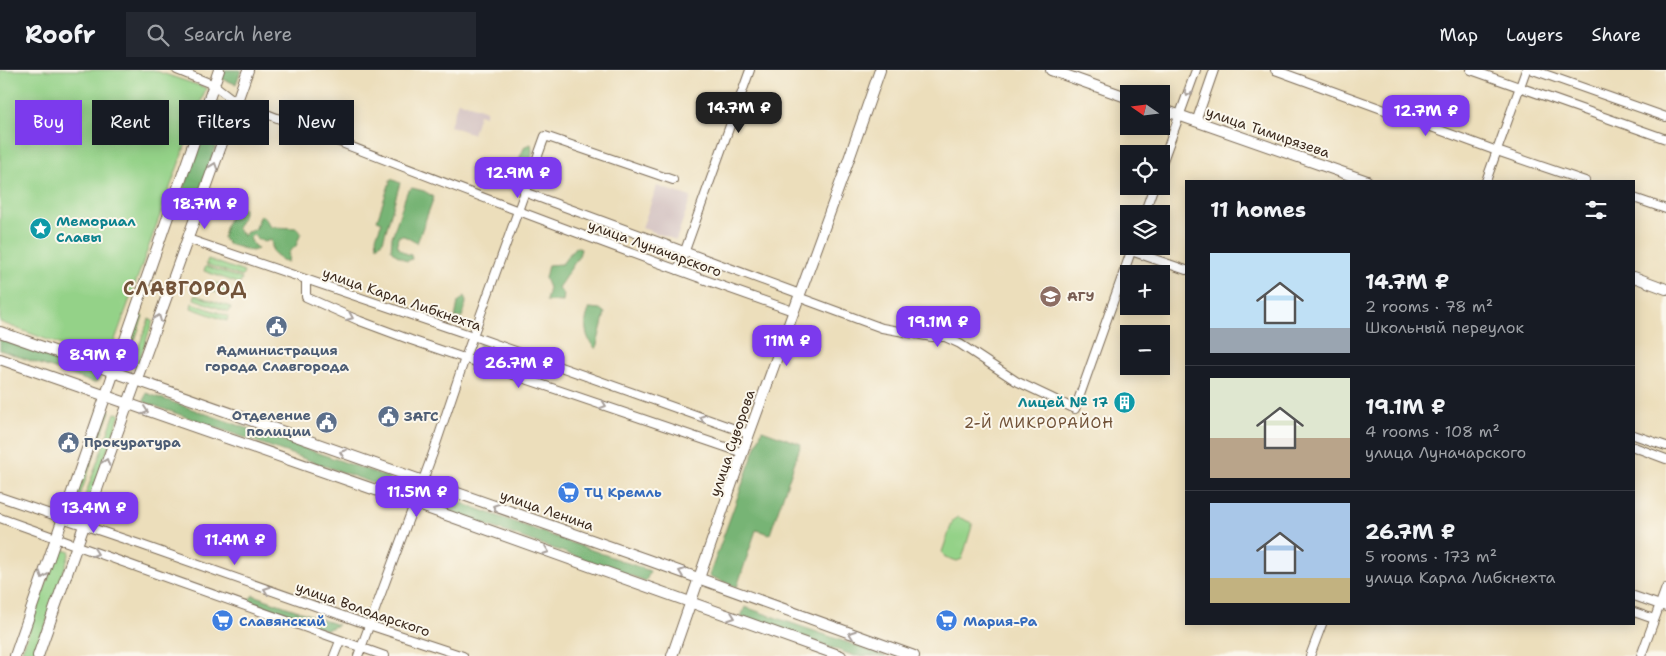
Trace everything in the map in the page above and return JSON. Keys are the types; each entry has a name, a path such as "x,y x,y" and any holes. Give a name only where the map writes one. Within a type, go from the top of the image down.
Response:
{"street":[{"name":"улица Луначарского","path":"177,70 214,85 233,100"},
{"path":"15,656 219,70"},
{"path":"237,100 248,70"},
{"path":"678,270 750,70"},
{"name":"улица Суворова","path":"672,656 749,434 844,176 880,70"},
{"path":"1051,70 1120,95"},
{"path":"1169,145 1196,70"},
{"path":"1196,122 1214,70"},
{"path":"1275,70 1582,180"},
{"path":"1472,70 1666,139"},
{"path":"1486,180 1526,70"},
{"path":"1533,70 1666,117"},
{"name":"улица Тимирязева","path":"1170,112 1364,180"},
{"name":"улица Луначарского","path":"269,115 518,211 793,311"},
{"path":"358,656 545,136 673,180"},
{"path":"38,656 221,145"},
{"name":"улица Луначарского","path":"524,192 882,328 932,337 945,337 960,344 1016,381 1074,409 1129,255"},
{"path":"1635,198 1666,209"},
{"name":"улица Карла Либкнехта","path":"188,239 473,336 749,434"},
{"path":"1149,255 1185,270"},
{"path":"1635,277 1666,288"},
{"path":"306,280 306,297 360,321 743,453"},
{"name":"улица Ленина","path":"0,332 699,578 914,656"},
{"path":"0,359 841,656"},
{"path":"1635,435 1666,446"},
{"path":"1635,447 1666,459"},
{"name":"улица Володарского","path":"0,497 463,656"},
{"path":"0,518 385,656"},
{"path":"1642,656 1654,619 1663,606 1666,588"},
{"path":"1635,596 1663,606"},
{"path":"1635,612 1654,619"},
{"path":"1310,656 1322,625"},
{"path":"334,656 340,641"}],"shaded area":[{"path":"458,101 487,111 485,116 479,114 473,134 450,126"},
{"path":"657,186 691,197 676,240 642,228"}],"green space":[{"path":"0,70 153,70 206,88 202,100 179,100 179,145 185,145 107,362 0,322"},
{"path":"225,70 241,70 236,84 222,79"},
{"path":"531,144 531,161 519,186 514,184 516,169 525,146"},
{"path":"199,145 216,145 198,196 183,191"},
{"path":"391,179 400,183 383,241 377,246 376,237 382,222 377,220"},
{"path":"412,188 424,191 434,197 417,243 404,236 399,236 397,242 399,248 411,255 412,259 407,261 391,250 392,237 407,192"},
{"path":"237,208 244,209 243,217 237,228 244,236 247,232 256,229 261,215 271,227 297,228 301,233 296,246 289,252 288,262 282,260 273,252 271,240 264,242 253,234 250,238 258,249 252,251 228,244 223,238 225,229 229,218"},
{"path":"575,247 581,249 579,256 558,288 564,294 563,302 546,301 549,288 545,278 548,265 562,264"},
{"path":"208,259 244,272 242,277 206,264"},
{"path":"206,266 242,279 240,284 204,271"},
{"path":"215,283 228,287 226,295 212,291"},
{"path":"195,295 231,307 229,312 194,299"},
{"path":"465,296 466,303 462,317 455,318 458,302"},
{"path":"192,303 228,316 227,321 191,308"},
{"path":"590,308 600,309 605,313 596,349 589,340 586,329 586,318"},
{"path":"139,315 143,316 127,364 123,361"},
{"path":"149,319 153,321 137,366 132,365"},
{"path":"0,339 97,373 100,379 94,383 0,350"},
{"path":"479,344 529,361 531,367 525,373 497,363 494,356 480,350"},
{"path":"146,393 390,478 387,488 144,402"},
{"path":"106,408 110,411 73,515 69,505"},
{"path":"115,413 120,414 83,519 77,518"},
{"path":"762,430 801,444 770,534 756,530 737,587 709,576"},
{"path":"398,482 413,487 409,496 395,490"},
{"path":"428,491 650,571 646,581 423,503"},
{"path":"958,517 972,523 972,526 962,559 957,561 945,557 942,552 953,520"},
{"path":"59,548 70,552 35,656 25,656 21,654"},
{"path":"253,595 338,625 326,630 247,602"},
{"path":"745,607 886,656 855,656 741,617"}],"place":[{"name":"Мемориал Славы","path":"40,229"},
{"name":"АГУ","path":"1051,296"},
{"name":"Администрация города Славгорода","path":"277,327"},
{"name":"Лицей № 17","path":"1124,402"},
{"name":"ЗАГС","path":"388,416"},
{"name":"Отделение полиции","path":"327,423"},
{"name":"Прокуратура","path":"68,442"},
{"name":"ТЦ Кремль","path":"568,492"},
{"name":"Славянский","path":"223,621"},
{"name":"Мария-Ра","path":"947,621"}],"district":[{"name":"СЛАВГОРОД","path":"185,288"},
{"name":"2-Й МИКРОРАЙОН","path":"1039,423"}]}
